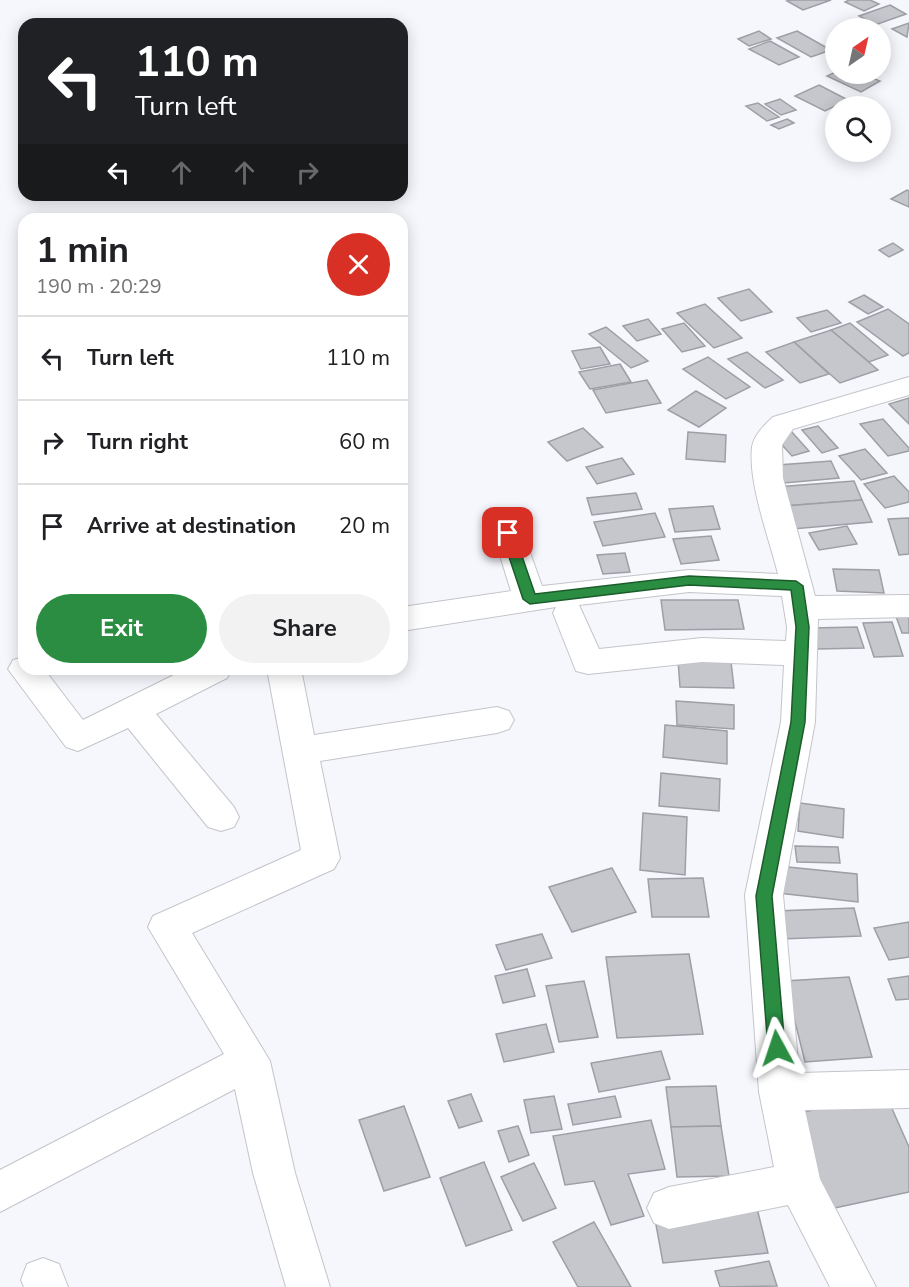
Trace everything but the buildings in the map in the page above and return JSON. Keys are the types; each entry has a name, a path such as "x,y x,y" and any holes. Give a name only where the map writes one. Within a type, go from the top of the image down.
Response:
{"street":[{"path":"854,1287 799,1183 780,1092 764,896 798,722 803,627 798,597 768,478 767,445 774,432 783,423 909,387"},
{"path":"508,533 530,599"},
{"path":"408,618 530,599 689,581 798,597 909,606"},
{"path":"569,613 588,662 702,650 801,654"},
{"path":"29,675 78,738 203,675"},
{"path":"285,675 321,858 167,927 250,1061 274,1173 308,1287"},
{"path":"133,710 221,817"},
{"path":"300,751 497,720"},
{"path":"0,1192 250,1061"},
{"path":"780,1092 909,1089"},
{"path":"669,1208 799,1183"}],"route":[{"path":"508,533 530,599 689,581 796,586 803,627 798,722 764,896 777,1048"}]}
